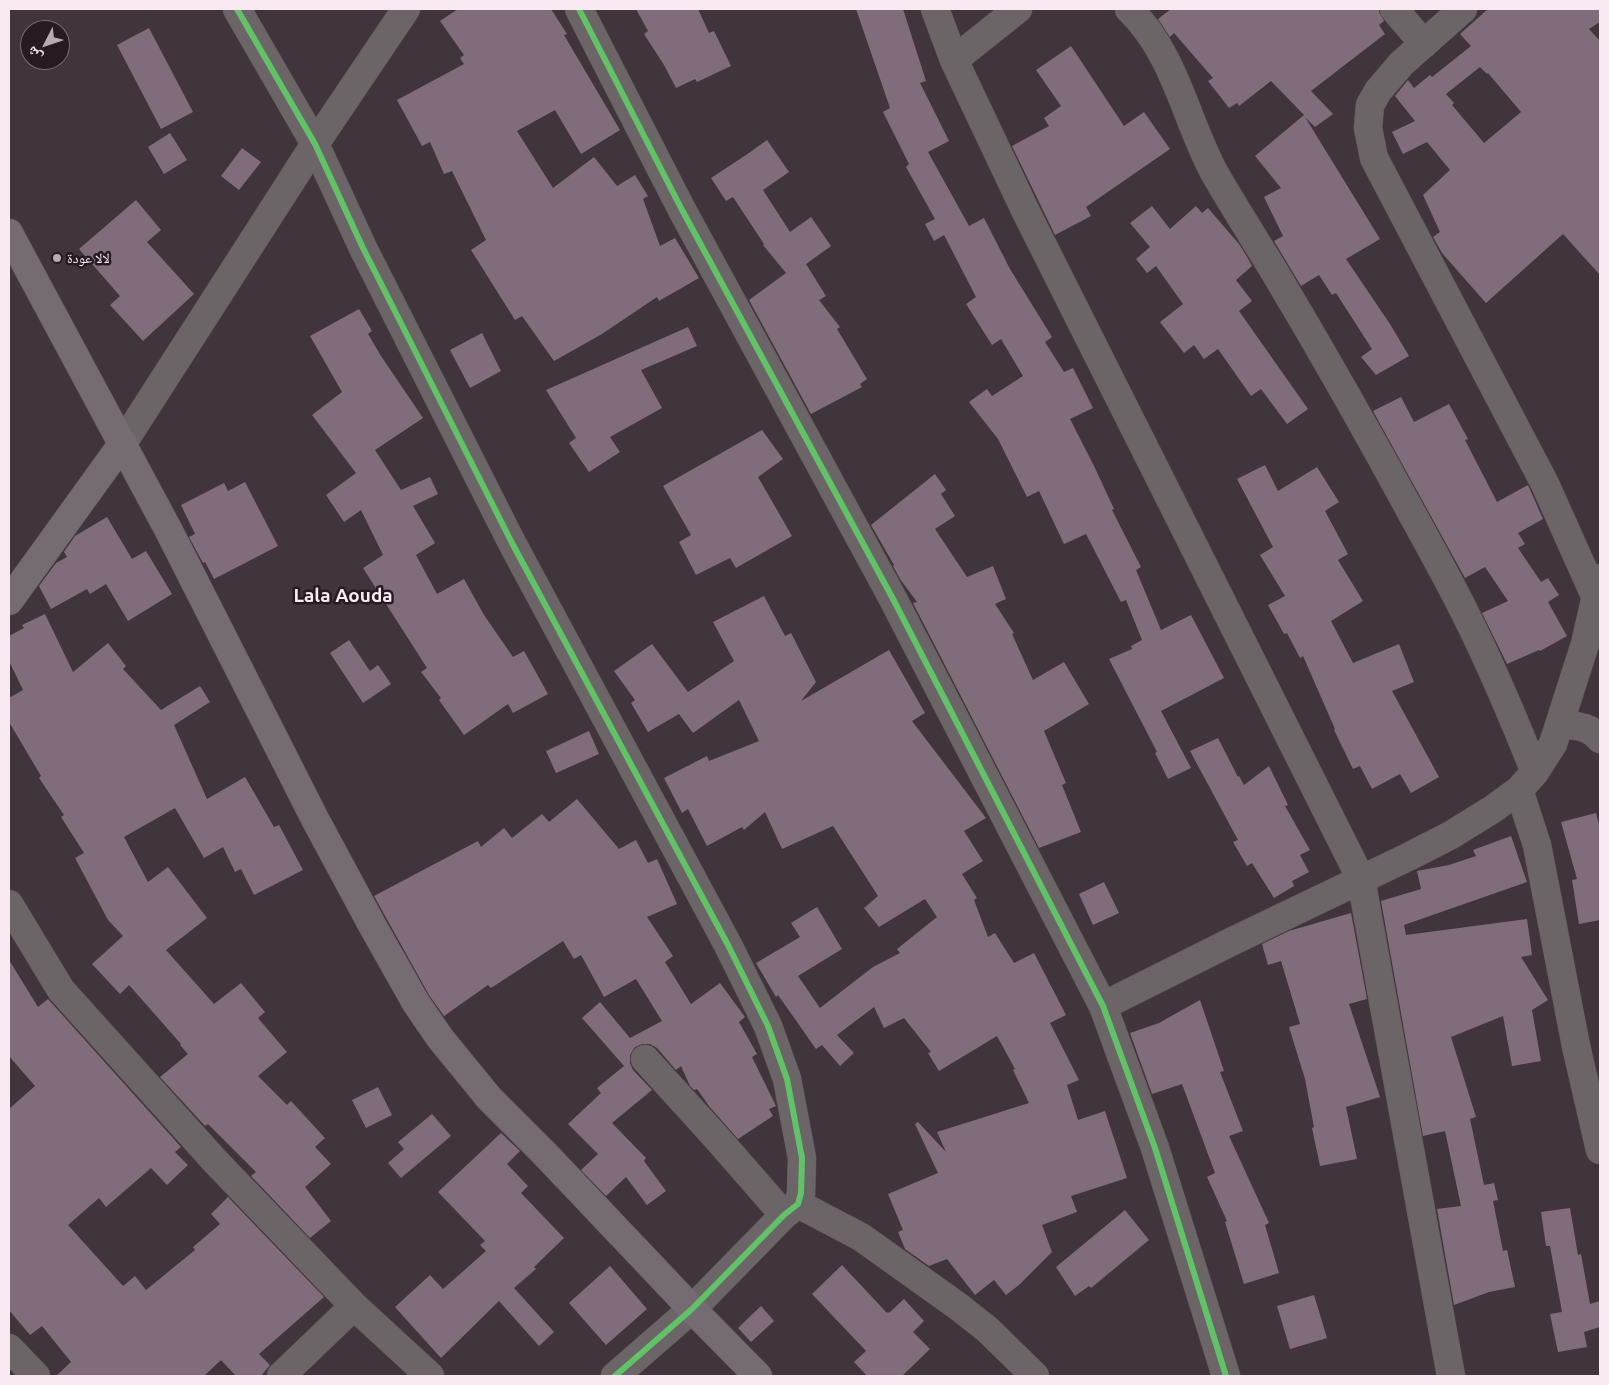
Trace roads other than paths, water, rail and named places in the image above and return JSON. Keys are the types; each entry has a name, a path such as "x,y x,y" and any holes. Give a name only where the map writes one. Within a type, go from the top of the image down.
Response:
{"main road":[{"path":"9,233 123,443 315,819 380,940 426,1017 440,1038 489,1098 758,1376"},
{"path":"9,601 123,443"}],"street":[{"path":"238,9 315,144 363,248 512,543 728,945 768,1026 787,1079 802,1158 801,1193 791,1209 692,1309 615,1376"},
{"path":"123,443 315,144 406,9"},
{"path":"579,9 681,208 892,597 1103,1006 1155,1148 1226,1376"},
{"path":"935,9 954,60 1026,212 1361,879 1451,1376"},
{"path":"954,60 1018,9"},
{"path":"1130,9 1159,48 1178,84 1198,140 1214,171 1371,439 1458,599 1498,683 1527,781 1537,845 1576,1046 1600,1150"},
{"path":"1394,9 1424,44"},
{"path":"1103,1006 1451,834 1493,809 1527,781 1553,744 1585,644 1598,588 1374,158 1368,128 1370,105 1378,91 1401,64 1463,9"},
{"path":"1560,724 1587,728 1595,732 1600,739"},
{"path":"9,904 61,990 215,1161 354,1306 430,1376"},
{"path":"645,1059 716,1136 791,1209 861,1237 988,1330 1035,1376"},
{"path":"281,1376 354,1306"},
{"path":"9,1348 36,1376"}],"place":[{"name":"لالا عودة","path":"57,258"}],"district":[{"name":"Lala Aouda","path":"343,596"}]}
